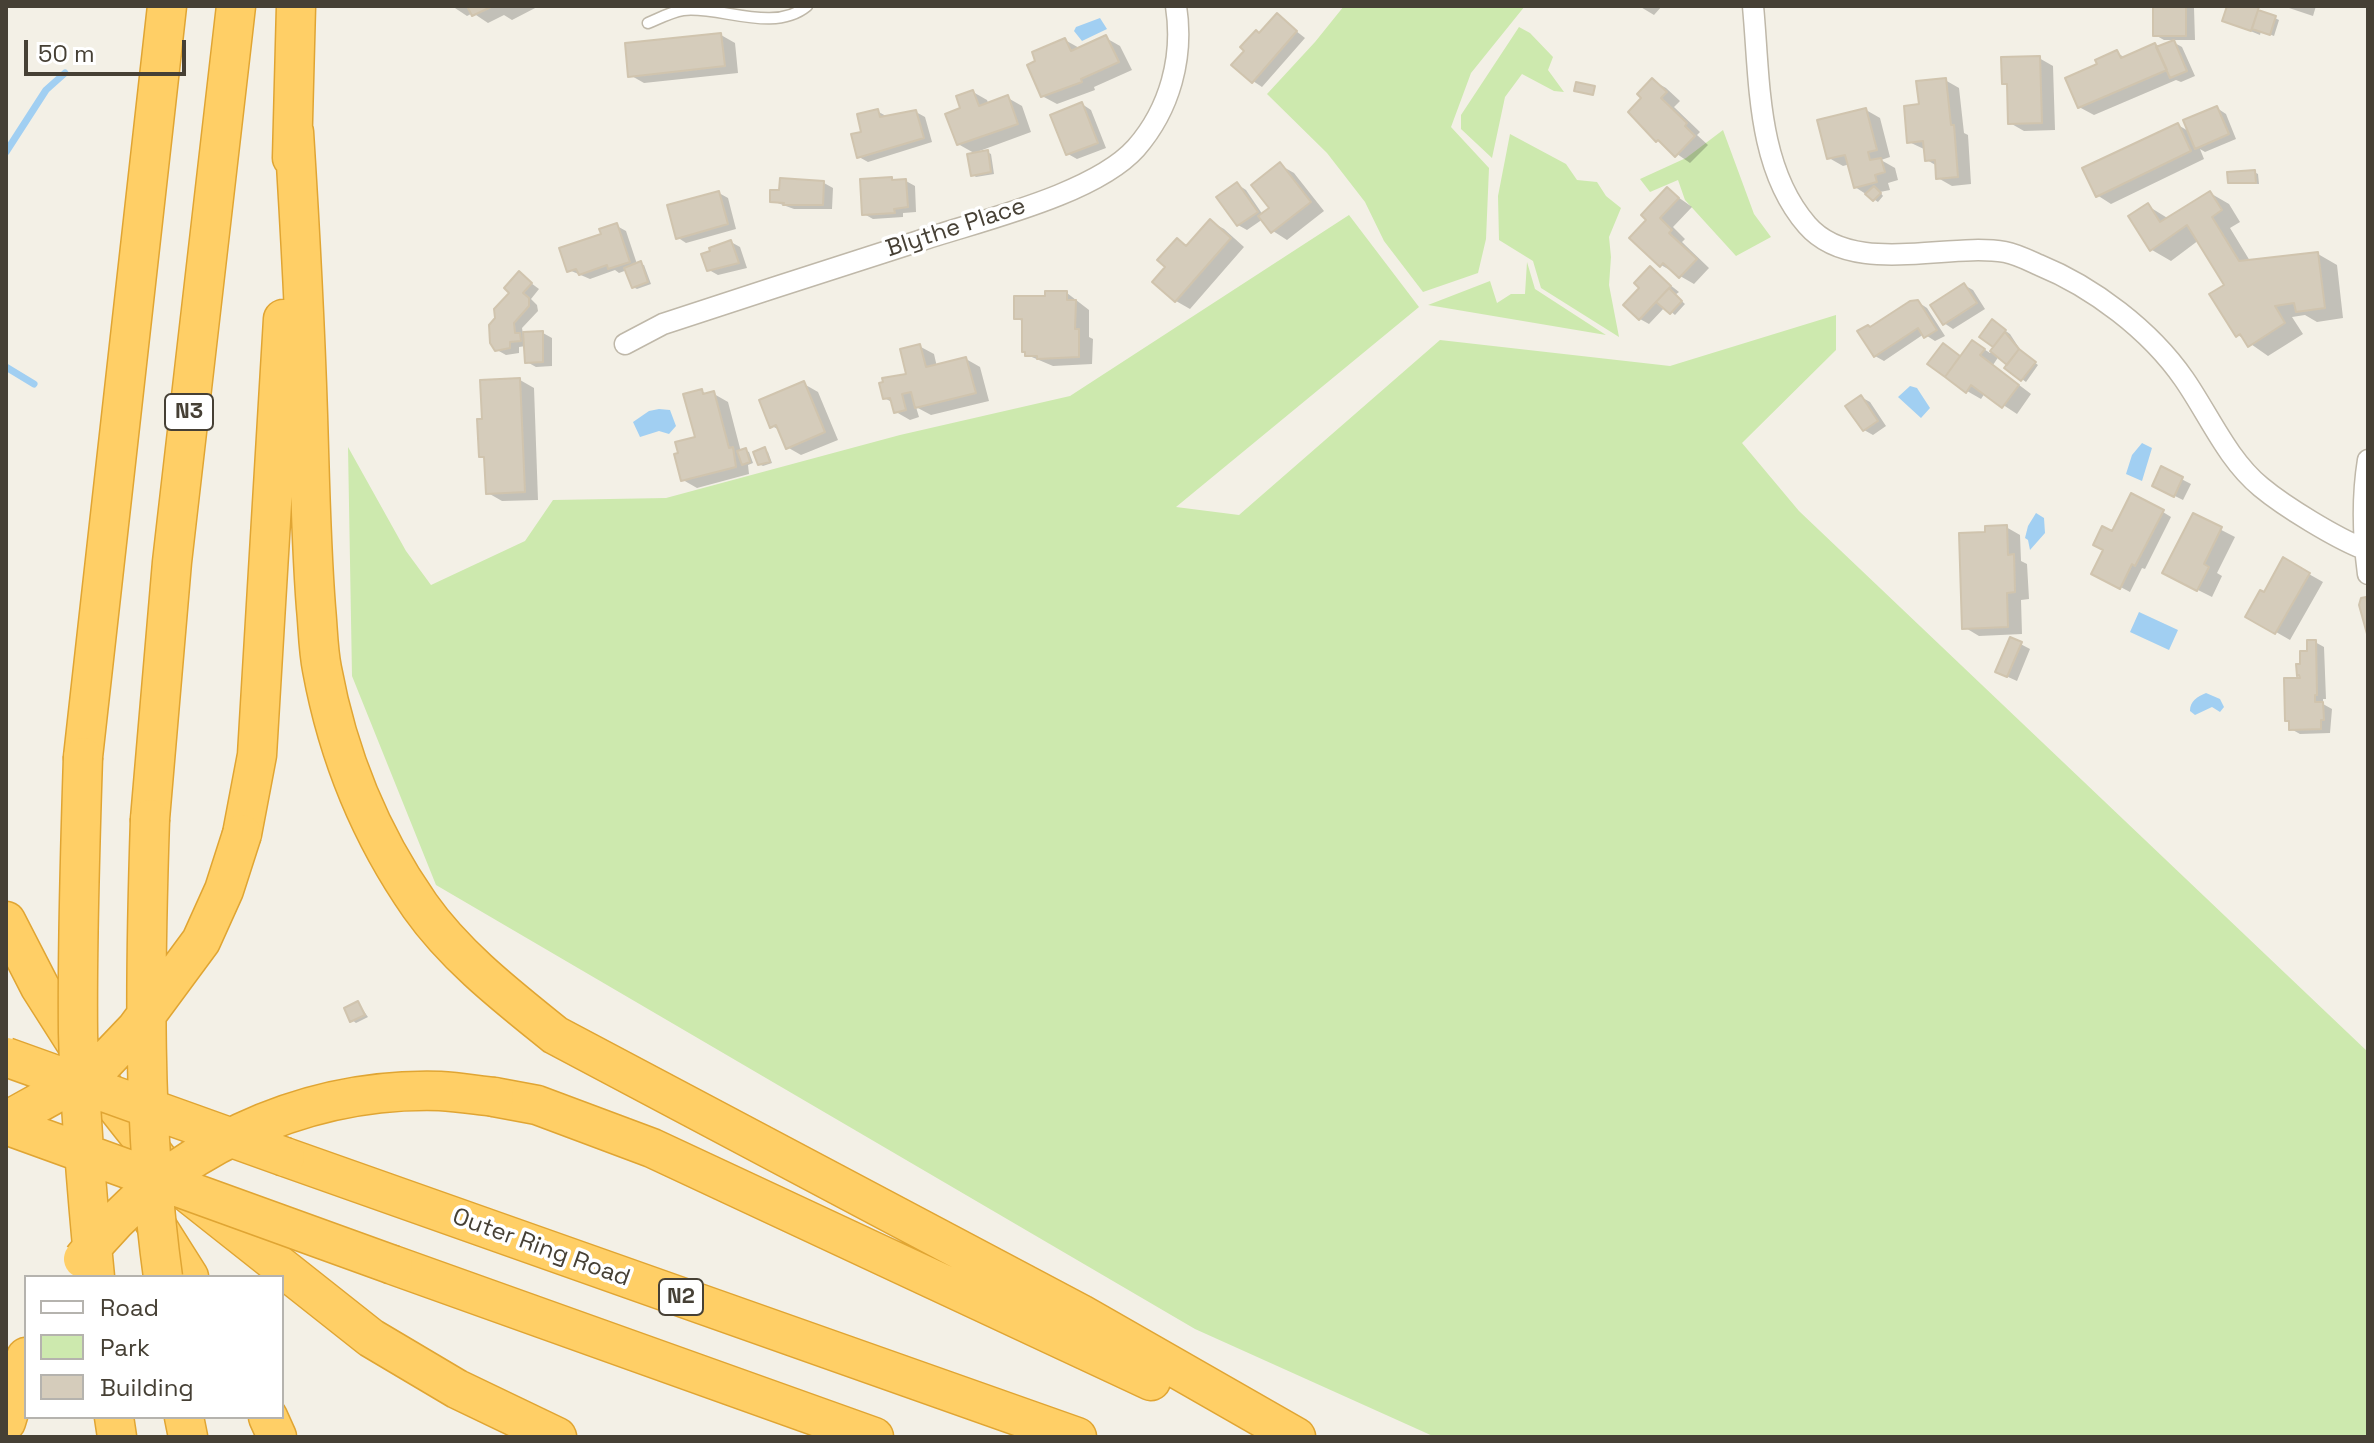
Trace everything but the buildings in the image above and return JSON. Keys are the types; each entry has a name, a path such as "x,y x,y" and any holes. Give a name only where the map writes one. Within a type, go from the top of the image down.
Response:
{"highway":[{"path":"95,1275 79,1035 78,917 83,757 167,6"},
{"name":"N3","path":"163,1275 150,1115 145,971 150,819 172,562 236,6"},
{"path":"6,1123 96,1071 136,1029 201,941 224,890 242,834 257,755 294,132 296,6"},
{"path":"294,132 304,293 313,571 321,666 335,731 362,808 390,860 422,909 499,990 555,1035 1081,1314 1296,1437"},
{"path":"6,921 40,987 115,1105 179,1186 371,1338 457,1389 557,1437"},
{"path":"6,1043 72,1112 150,1215 188,1275"},
{"name":"Outer Ring Road","path":"6,1057 1077,1437"},
{"path":"71,1275 102,1234 180,1167 272,1118 323,1102 380,1094 439,1091 494,1097 537,1105 652,1148 1012,1314 1267,1437"},
{"path":"6,1123 874,1437"},
{"path":"6,1422 24,1364"}],"street":[{"name":"Blythe Place","path":"625,344 663,324 1038,202 1104,173 1135,149 1162,109 1174,78 1178,47 1176,6"},
{"path":"1753,6 1764,124 1778,182 1809,228 1832,243 1863,252 2005,252 2078,284 2128,321 2167,357 2184,378 2231,454 2260,487 2346,542 2364,549"},
{"path":"2368,460 2364,483 2364,549 2368,574"}],"lane":[{"path":"648,23 683,10 744,18 782,16 807,6"}],"green space":[{"path":"1344,6 1525,6 1471,73 1451,127 1489,168 1486,239 1478,273 1423,292 1384,241 1365,202 1327,153 1267,94"},
{"path":"1519,27 1530,33 1553,57 1548,70 1564,92 1554,91 1522,74 1505,97 1492,158 1461,129 1461,115"},
{"path":"1723,130 1754,214 1771,237 1736,256 1685,200 1678,180 1650,192 1640,179 1686,158"},
{"path":"1510,134 1566,164 1577,180 1597,182 1606,196 1621,208 1609,237 1609,285 1619,337 1541,288 1533,261 1499,240 1498,196"},
{"path":"1349,215 1419,307 1176,507 1239,515 1440,340 1670,366 1836,315 1836,350 1742,443 1799,511 2368,1052 2368,1437 1435,1437 1195,1329 436,885 352,676 348,447 406,551 431,585 525,541 553,500 666,498 900,435 1070,396"},
{"path":"1527,262 1535,289 1606,335 1428,305 1490,281 1497,303 1511,294 1525,294"}],"water":[{"path":"1100,18 1107,29 1082,41 1074,31 1076,27"},
{"path":"1910,386 1917,388 1930,408 1921,418 1898,397"},
{"path":"670,410 676,426 669,434 659,431 640,437 633,422 649,411"},
{"path":"2142,443 2152,448 2142,481 2126,474 2132,455"},
{"path":"2036,513 2044,518 2045,533 2030,550 2025,538"},
{"path":"2139,612 2178,630 2169,650 2130,632"},
{"path":"2206,693 2220,699 2224,707 2220,712 2212,707 2195,715 2190,711 2191,705"}],"waterway":[{"path":"6,152 46,90 65,73"},
{"path":"6,367 34,384"}]}
